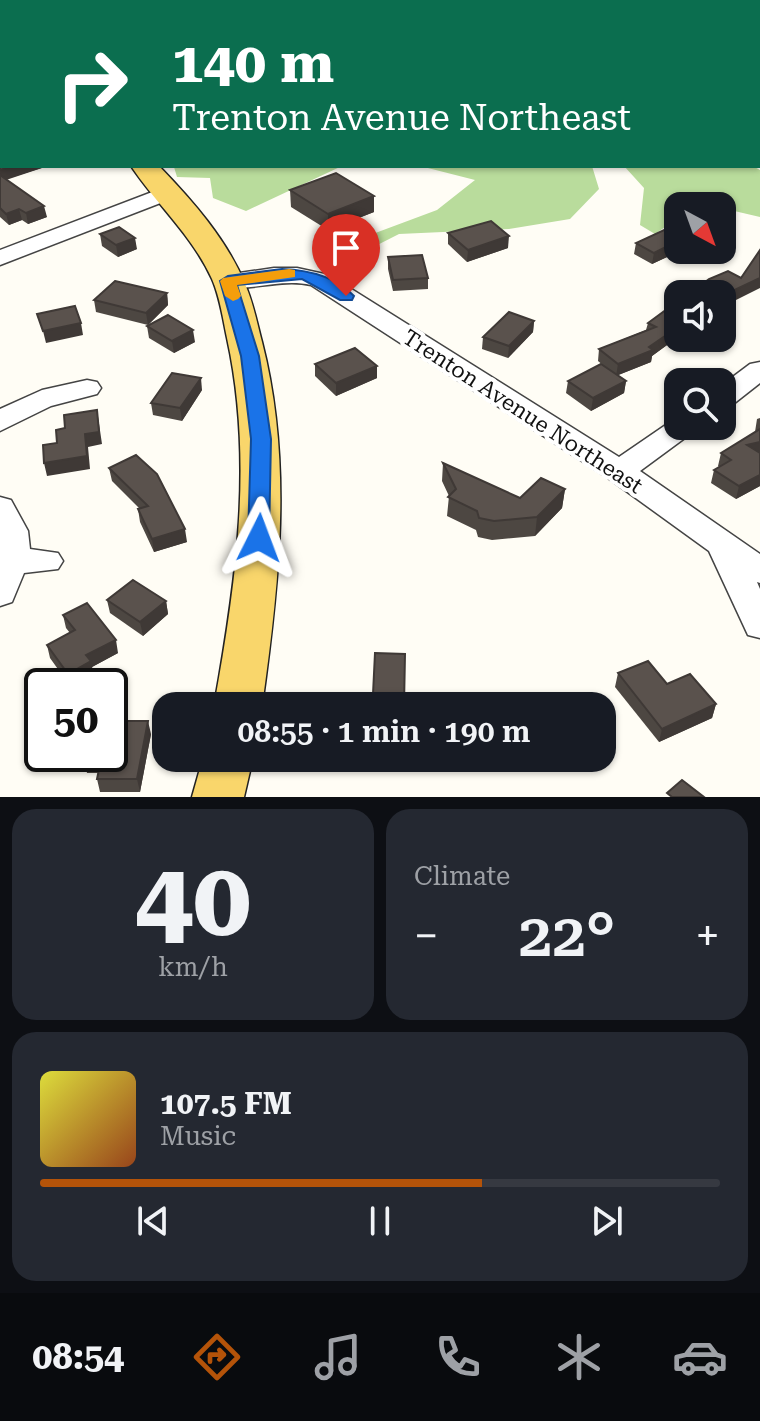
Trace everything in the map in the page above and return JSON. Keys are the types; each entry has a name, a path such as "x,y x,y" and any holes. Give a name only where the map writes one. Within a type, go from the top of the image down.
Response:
{"main road":[{"path":"146,168 194,223 228,281 250,356 261,439 257,558 240,692"},
{"path":"218,797 224,772"}],"street":[{"path":"0,258 168,192"},
{"name":"Trenton Avenue Northeast","path":"228,281 282,274 304,274 320,280 619,471 760,571"},
{"path":"736,388 760,370"},
{"path":"0,422 59,392 87,388"},
{"path":"619,471 664,439"},
{"path":"0,508 16,538 0,593"},
{"path":"723,545 760,625"},
{"path":"11,561 46,561"}],"green space":[{"path":"174,168 338,168 246,211 213,198 210,178 177,177"},
{"path":"428,168 593,168 599,189 570,219 509,229 399,234 338,265 319,254 437,210 475,180"},
{"path":"626,168 760,170 760,217 736,211 736,192 664,192 664,228 655,234 640,225 644,188"}],"building":[{"path":"336,173 374,196 328,214 290,190"},
{"path":"0,175 44,206 26,213 19,209 6,214 0,208"},
{"path":"491,221 509,236 468,250 448,233"},
{"path":"119,227 135,238 116,245 100,234"},
{"path":"664,230 664,248 654,253 636,243"},
{"path":"760,250 760,278 736,289 736,280 708,280 728,271 741,278"},
{"path":"422,255 428,278 393,280 388,257"},
{"path":"115,281 167,293 146,313 94,300"},
{"path":"75,306 81,323 43,331 37,314"},
{"path":"664,311 664,337 649,347 653,350 618,364 599,349 656,327 648,323"},
{"path":"509,312 534,321 509,346 483,337"},
{"path":"168,315 193,330 172,341 147,326"},
{"path":"355,348 377,366 336,383 315,364"},
{"path":"601,364 626,381 593,398 568,381"},
{"path":"172,373 201,378 180,408 151,403"},
{"path":"97,410 99,432 85,434 87,456 44,463 43,445 57,443 56,430 65,428 64,415"},
{"path":"760,429 760,442 747,445 760,453 760,475 739,486 714,470 731,460 721,453"},
{"path":"136,455 157,474 185,529 152,539 138,509 148,506 109,468"},
{"path":"443,463 520,498 541,478 565,489 537,517 494,521 479,518 477,511 448,497 456,489"},
{"path":"133,580 166,601 140,622 107,600"},
{"path":"87,603 116,640 86,655 91,661 79,668 64,668 47,645 75,630 63,615"},
{"path":"375,653 405,654 404,692 373,692"},
{"path":"648,661 667,684 690,674 716,704 662,729 618,673"},
{"path":"128,721 148,721 137,779 97,779 98,772 128,772"},
{"path":"682,780 704,797 672,797 667,793"}],"slow traffic":[{"path":"233,296 228,281 289,274"}],"route":[{"path":"259,538 261,439 250,356 228,281 304,274 346,296"}]}
